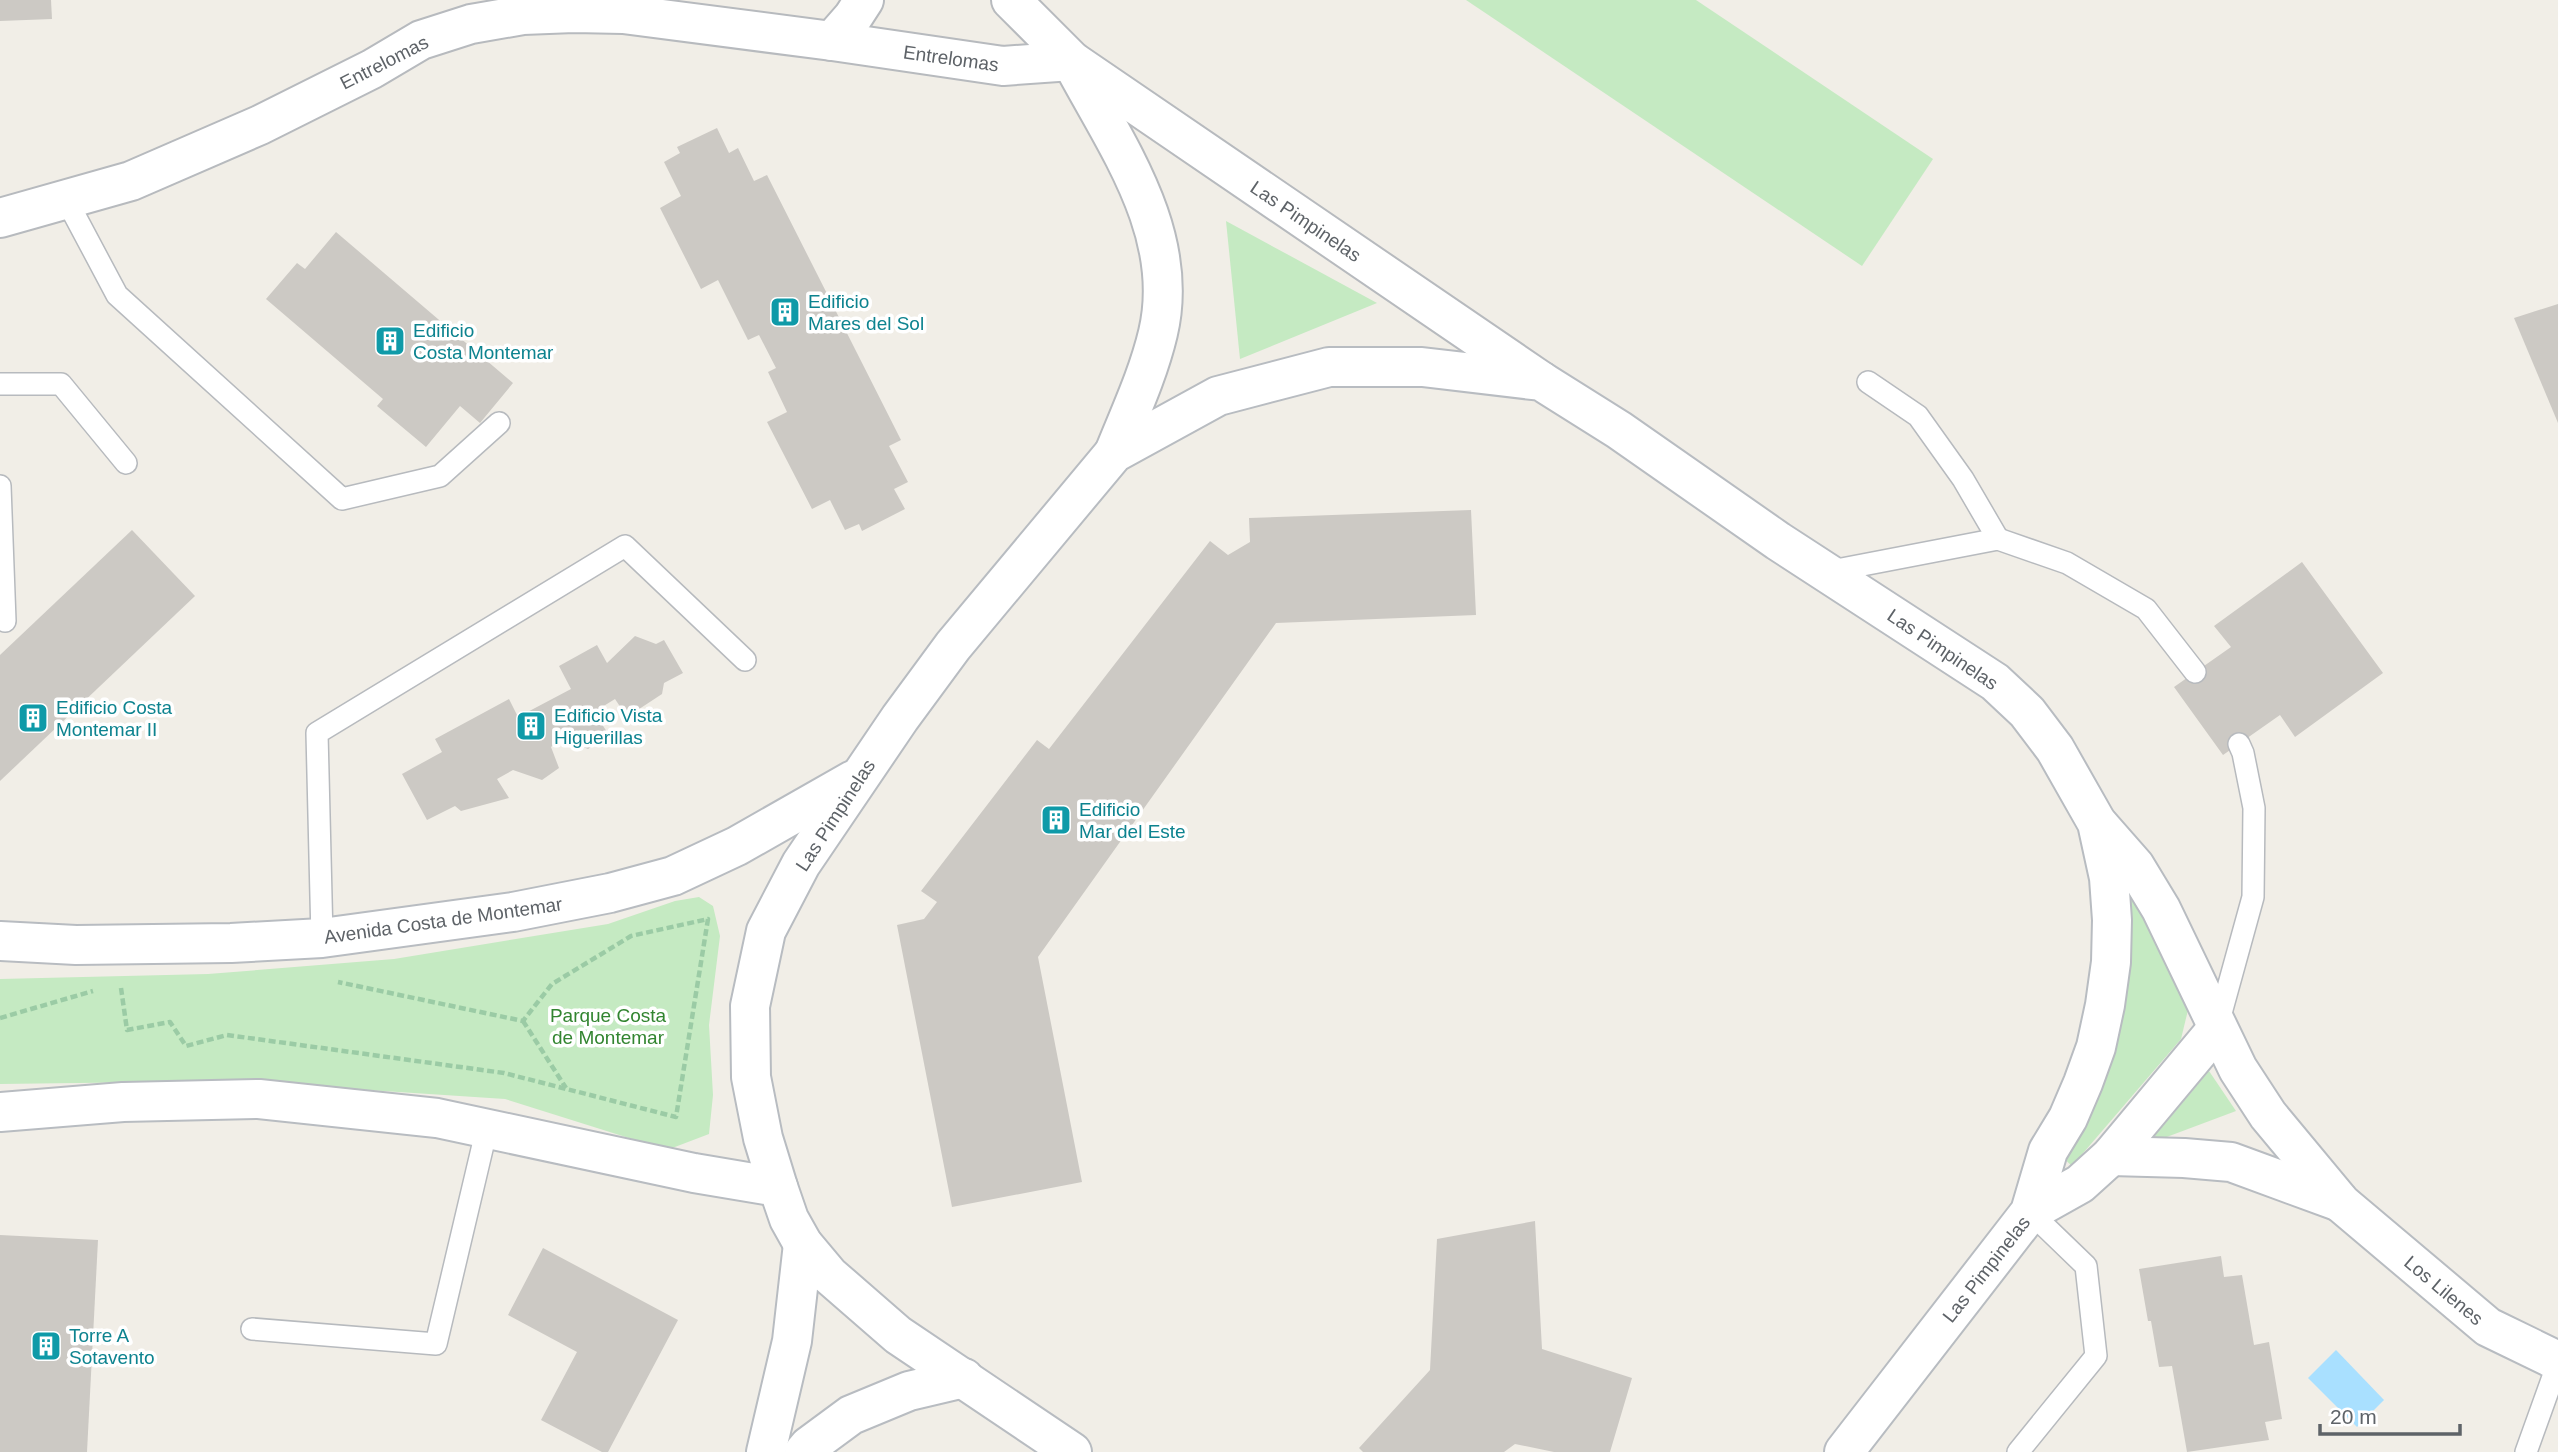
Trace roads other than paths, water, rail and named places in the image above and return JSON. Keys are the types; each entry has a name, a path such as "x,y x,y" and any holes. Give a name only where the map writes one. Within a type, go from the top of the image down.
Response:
{"street":[{"path":"832,41 864,0"},
{"name":"Las Pimpinelas","path":"1011,0 1072,61 1541,381 1619,430 1826,572 1995,682 2027,712 2055,749 2097,823 2109,877 2111,962 2105,1005 2095,1046 2083,1083 2048,1151 2031,1212 1844,1452"},
{"name":"Entrelomas","path":"34,209 131,181 260,125 372,69 421,40 471,24 523,15 574,12 623,14 1003,66 1072,61"},
{"name":"Las Pimpinelas","path":"1072,61 1141,189 1153,226 1160,260 1162,296 1158,331 1145,379 1114,453 953,646 858,777 801,864 766,931 750,1006 751,1077 763,1138 789,1219 803,1244 829,1275 898,1335 1072,1452"},
{"path":"0,194 34,209"},
{"name":"Las Pimpinelas","path":"1114,453 1217,396 1329,367 1422,367 1541,381"},
{"name":"Avenida Costa de Montemar","path":"0,941 76,946 322,938 513,912 610,893 673,876 737,846 858,777"},
{"name":"Los Lilenes","path":"2097,823 2135,866 2161,909 2238,1069 2268,1115 2341,1203 2488,1327 2558,1362"},
{"path":"2031,1212 2080,1184 2111,1156 2217,1029"},
{"path":"0,1112 123,1102 259,1099 437,1118 694,1173 778,1186"},
{"name":"Los Lilenes","path":"2111,1156 2231,1162 2341,1203"},
{"path":"766,1452 792,1341 803,1244"},
{"path":"804,1452 851,1415 909,1391 964,1378"}],"lane":[{"path":"34,209 117,295 342,499 440,476 499,423"},
{"path":"1868,382 1918,416 1964,479 1998,539"},
{"path":"0,384 61,384 126,463"},
{"path":"0,486 5,621"},
{"path":"1826,572 1998,539 2067,563 2146,609 2195,672"},
{"path":"322,938 317,733 625,546 745,660"},
{"path":"2217,1029 2253,897 2254,808 2239,744"},
{"path":"252,1329 436,1344 487,1128"},
{"path":"2018,1452 2096,1356 2086,1266 2031,1212"},
{"path":"2526,1452 2558,1362"}],"water":[{"path":"2336,1350 2384,1400 2357,1427 2308,1378"}],"place":[{"name":"Edificio Mares del Sol","path":"785,312"},
{"name":"Edificio Costa Montemar","path":"390,341"},
{"name":"Edificio Costa Montemar II","path":"33,718"},
{"name":"Edificio Vista Higuerillas","path":"531,726"},
{"name":"Edificio Mar del Este","path":"1056,820"},
{"name":"Torre A Sotavento","path":"46,1346"}],"park label":[{"name":"Parque Costa de Montemar","path":"608,1026"}]}
